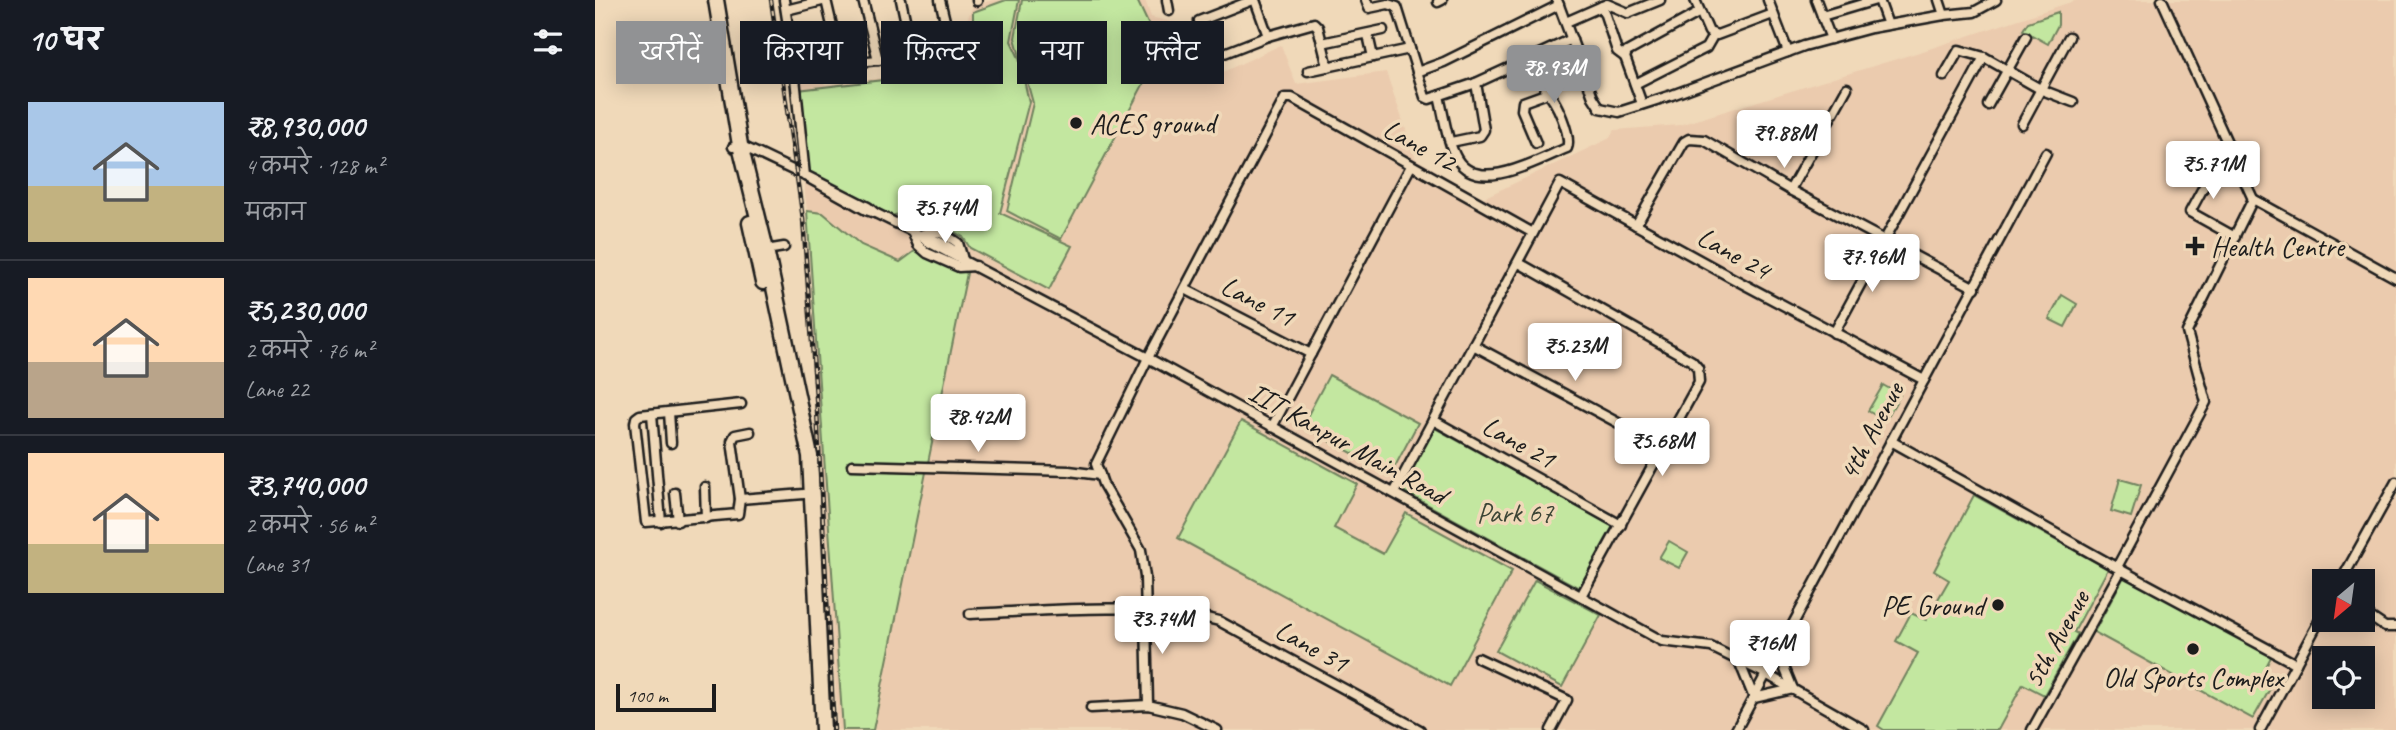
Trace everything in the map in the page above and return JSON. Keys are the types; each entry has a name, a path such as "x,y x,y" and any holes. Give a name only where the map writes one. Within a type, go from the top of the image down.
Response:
{"highway":[{"path":"707,0 802,459 815,730"},
{"path":"716,0 736,146 766,250 810,456 823,730"}],"street":[{"path":"784,0 807,176"},
{"path":"786,10 826,0 841,64 881,60"},
{"path":"863,0 878,60"},
{"path":"901,0 906,21"},
{"path":"940,0 945,21"},
{"path":"1167,0 1169,11"},
{"path":"1199,20 1254,0 1268,36"},
{"path":"1366,0 1369,8 1388,5 1397,7 1425,97 1429,99 1476,83 1572,38"},
{"path":"1566,22 1605,4 1628,13 1660,0"},
{"path":"1695,0 1709,32 1714,34"},
{"path":"1767,0 1788,52"},
{"path":"1817,0 1831,39"},
{"path":"1822,16 1878,0 1888,25"},
{"path":"1939,0 1944,15"},
{"path":"1417,72 1444,62 1558,2 1593,97 1600,108 1619,112 1831,39 1871,28 1973,12 1996,0"},
{"path":"2162,0 2253,200 2396,278"},
{"path":"1605,4 1617,51 1625,57 1642,104"},
{"path":"1625,57 1627,52 1700,12"},
{"path":"1635,84 1706,48 1714,34 1773,14"},
{"path":"1224,53 1268,36 1314,23 1318,27 1328,67"},
{"path":"1322,43 1383,30"},
{"path":"1368,35 1373,57"},
{"path":"1987,105 2026,37"},
{"path":"2022,124 2069,37"},
{"path":"1308,71 1410,49"},
{"path":"1944,76 1959,50 1984,57 2042,90 2073,102"},
{"path":"1834,333 1984,57"},
{"path":"1546,92 1546,80 1582,66"},
{"path":"1451,142 1480,136 1484,130 1476,83"},
{"path":"1790,190 1847,88"},
{"path":"1439,96 1451,142 1460,164 1471,172 1488,177 1567,148 1570,141 1553,97 1546,92"},
{"path":"1536,143 1521,105 1546,92"},
{"name":"Lane 12","path":"1185,289 1286,98 1292,98 1533,233"},
{"path":"1636,225 1675,153 1689,139 1704,140 1790,190 1975,288"},
{"name":"IIT Kanpur Main Road","path":"736,146 807,176 916,233 928,242 1148,358 1663,641 1710,647 1766,674 1864,730"},
{"name":"4th Avenue","path":"1736,730 2046,153"},
{"path":"1272,427 1411,166"},
{"path":"2210,175 2190,212 2235,237"},
{"name":"Lane 24","path":"1533,233 1560,183 1924,380"},
{"name":"5th Avenue","path":"2032,730 2206,402 2186,332 2253,200"},
{"path":"963,259 958,243 939,231 916,233 918,245 927,253 959,267 976,266"},
{"path":"1394,493 1533,233"},
{"path":"766,250 783,247"},
{"path":"1518,263 1692,361 1698,368 1699,382 1581,596"},
{"path":"1149,705 1141,550 1096,464 1185,289"},
{"name":"Lane 11","path":"1185,289 1311,354"},
{"path":"1473,345 1663,447"},
{"path":"741,404 638,416 635,423 645,520 648,523 738,514 740,499 732,441 736,435 750,432"},
{"path":"669,412 671,443"},
{"path":"652,414 661,522"},
{"name":"Lane 21","path":"1433,420 1621,525"},
{"path":"1891,441 2295,664"},
{"path":"852,465 1069,471 1100,475"},
{"path":"2348,569 2396,482"},
{"path":"705,486 706,518"},
{"path":"675,493 678,521"},
{"path":"740,499 804,494"},
{"name":"Lane 31","path":"970,614 1146,608 1187,612 1219,621 1419,730"},
{"path":"2375,620 2385,627 2396,627"},
{"path":"2260,730 2313,632"},
{"path":"1778,652 1793,690 1754,698 1739,661 1778,652"},
{"path":"1478,658 1567,700 1552,730"},
{"path":"1091,708 1149,705 1182,713 1217,730"}],"shaded area":[{"path":"993,0 1145,0 1151,17 1167,21 1121,21 1121,84 1224,84 1224,71 1281,45 1296,84 1386,72 1416,159 1483,198 1608,139 1615,130 1680,125 1926,50 2077,0 2396,0 2396,730 838,730 807,211 792,84 867,84 867,80 881,78 881,84 1003,84 1003,21 966,21 973,6"}],"green space":[{"path":"1006,0 1019,0 1011,41 1017,54 1017,84 1025,84 1029,102 1000,213 1072,246 1049,290 970,248 963,237 913,209 892,216 805,171 798,90 867,84 881,80 881,84 1003,84 1003,21 973,21 973,12"},
{"name":"ACES ground","path":"1022,0 1137,0 1147,21 1121,21 1121,84 1143,84 1061,239 1007,211 1033,103 1028,84 1107,84 1107,21 1018,21"},
{"path":"2058,12 2058,25 2048,44 2023,30 2028,22"},
{"path":"807,211 823,213 861,245 900,262 915,251 967,273 873,730 843,730"},
{"path":"2062,295 2077,304 2065,327 2049,319"},
{"path":"1329,375 1418,423 1391,474 1302,426"},
{"path":"1883,385 1900,395 1885,421 1868,411"},
{"path":"1241,421 1357,484 1334,528 1383,554 1406,513 1512,571 1450,686 1178,538"},
{"name":"Park 67","path":"1435,428 1613,526 1579,588 1401,490"},
{"path":"2120,479 2141,485 2131,517 2111,511"},
{"name":"PE Ground","path":"1974,495 2108,569 2074,632 2078,634 2044,695 2023,684 1998,730 1884,730 1878,726 1918,653 1896,641 1911,613 1926,620 1949,580 1934,571"},
{"path":"1669,541 1688,552 1679,568 1659,558"},
{"name":"Old Sports Complex","path":"2125,575 2272,655 2259,680 2271,687 2253,719 2094,632"},
{"path":"1535,580 1601,615 1562,687 1496,651"}],"railway":[{"path":"771,0 803,219 817,411 834,730"}],"place":[{"name":"ACES ground","path":"1076,123"},
{"name":"Health Centre","path":"2195,246"},
{"name":"PE Ground","path":"1998,605"},
{"name":"Old Sports Complex","path":"2193,649"}]}
